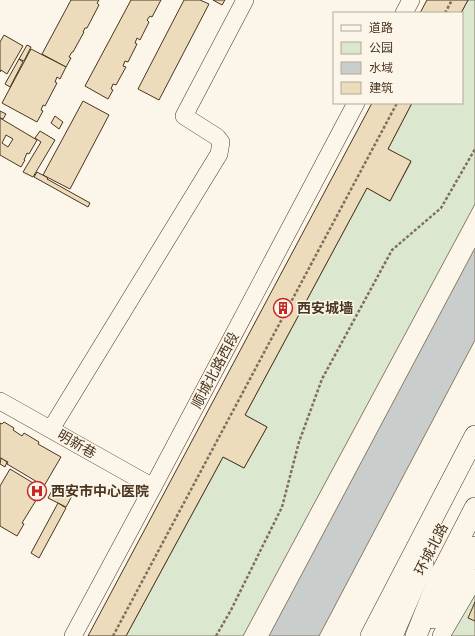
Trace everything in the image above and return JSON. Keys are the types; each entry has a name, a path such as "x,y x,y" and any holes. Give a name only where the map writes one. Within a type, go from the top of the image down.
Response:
{"main road":[{"path":"371,636 475,436"},
{"name":"环城北路","path":"392,636 419,571 475,464"},
{"name":"环城北路","path":"416,636 439,578 475,508"},
{"path":"423,636 475,547"}],"street":[{"path":"51,429 218,154 221,142 218,137 184,116 245,0"},
{"path":"405,12 411,0"},
{"name":"顺城北路西段","path":"73,636 355,104"},
{"name":"明新巷","path":"0,401 153,487"},
{"path":"441,636 475,578"}],"path":[{"path":"446,12 452,0"},
{"path":"113,636 396,104"},
{"path":"216,636 231,610 282,507 299,442 322,380 392,250 441,208 475,149"}],"green space":[{"path":"468,0 475,0 475,204 243,636 126,636 223,457 244,468 267,427 245,415 367,188 390,201 411,162 388,149 411,104 463,104 463,12 462,12"},
{"path":"475,590 475,636 449,636"}],"water":[{"path":"475,248 475,340 319,636 269,636"}],"building":[{"path":"71,0 99,0 97,3 99,5 69,57 71,58 66,67 42,54"},
{"path":"131,0 161,0 152,17 150,16 147,20 149,22 140,40 137,38 135,43 137,44 128,62 125,61 123,66 126,67 116,85 113,84 111,89 113,90 108,99 85,86"},
{"path":"184,0 200,0 209,4 159,100 138,89"},
{"path":"213,0 225,0 222,5"},
{"path":"427,0 468,0 462,12 421,12"},
{"path":"4,35 23,46 7,74 1,70 0,72 0,42"},
{"path":"27,45 31,47 24,61 19,59"},
{"path":"31,49 66,67 60,79 57,77 55,82 57,83 45,106 43,105 41,110 43,111 37,122 2,103"},
{"path":"19,59 23,62 10,87 5,84"},
{"path":"83,101 109,115 70,189 43,175"},
{"name":"西安城墙","path":"371,104 411,104 388,149 411,161 390,201 367,188 245,415 267,427 244,468 223,457 126,636 88,636"},
{"path":"0,111 6,114 3,119 0,118"},
{"path":"55,116 63,122 59,129 51,123"},
{"path":"0,118 37,140 29,154 27,153 21,167 0,155","holes":["6,135 13,139 8,147 2,143"]},
{"path":"40,131 55,140 33,177 23,172 41,142 35,138"},
{"path":"37,172 90,203 88,207 34,177"},
{"path":"4,422 14,428 13,430 22,436 24,433 39,442 38,444 61,457 44,486 7,464 8,462 0,458 0,423 2,424"},
{"path":"1,458 7,462 5,467 0,464"},
{"path":"10,469 43,489 22,523 24,524 17,536 0,526 0,486"},
{"path":"54,487 72,496 66,507 48,498"},
{"path":"58,503 66,508 39,558 31,553"},
{"path":"475,602 475,621 468,618"}],"place":[{"name":"西安城墙","path":"283,308"},
{"name":"西安市中心医院","path":"37,491"}]}
